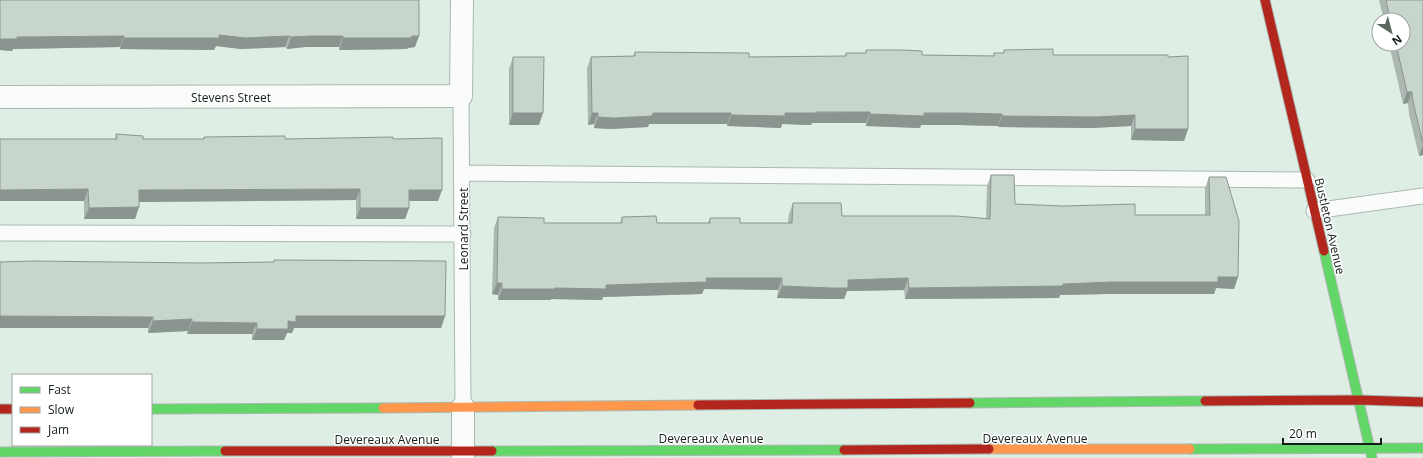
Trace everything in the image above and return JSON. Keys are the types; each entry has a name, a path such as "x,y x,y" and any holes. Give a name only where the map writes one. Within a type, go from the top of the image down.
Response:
{"street":[{"name":"Leonard Street","path":"462,0 462,96"},
{"name":"Bustleton Avenue","path":"1265,0 1371,453"},
{"name":"Stevens Street","path":"0,97 462,96"},
{"path":"152,409 1359,400 1423,402"},
{"name":"Leonard Street","path":"463,407 463,454"},
{"path":"0,409 12,409"},
{"name":"Devereaux Avenue","path":"0,452 463,454 1371,453 1423,448"}],"lane":[{"name":"Leonard Street","path":"462,96 463,407"},
{"path":"462,173 1307,180"},
{"path":"1314,211 1423,196"},
{"path":"0,233 463,234"}],"building":[{"path":"0,0 419,0 419,36 412,36 411,38 289,36 245,38 219,35 219,38 124,38 124,36 17,37 17,39 0,39"},
{"path":"1386,0 1423,0 1423,143 1412,92 1407,92 1398,52 1411,52 1411,12 1388,12"},
{"path":"1053,49 1053,55 1188,56 1188,129 1135,129 1135,115 1096,117 924,113 924,116 870,114 870,112 816,112 785,113 785,116 731,115 731,113 653,113 652,116 614,118 598,117 598,113 592,113 591,57 635,56 635,52 749,53 749,57 846,56 846,53 866,53 866,50 922,51 922,55 994,56 994,53 1004,53 1004,50"},
{"path":"513,57 544,57 543,113 513,113"},
{"path":"116,134 143,136 143,139 204,139 204,137 285,136 285,139 393,137 393,139 442,138 442,190 409,190 409,208 360,208 360,189 139,190 139,207 89,208 88,189 0,190 0,139 117,139"},
{"path":"991,175 1014,175 1015,204 1063,206 1135,204 1135,215 1210,215 1209,177 1226,177 1239,221 1238,277 1218,277 1218,282 1112,282 1063,284 1063,286 909,288 908,278 848,280 848,288 782,286 782,278 706,278 707,282 606,285 606,289 502,289 502,283 497,283 498,217 544,218 544,223 622,223 622,217 656,216 657,223 710,223 710,218 740,218 740,223 792,223 793,203 841,203 842,216 957,216 990,219"},
{"path":"274,260 446,261 445,316 296,316 296,322 288,321 288,329 257,329 257,323 192,322 192,319 153,321 153,317 0,316 0,262 201,263 274,262"}],"traffic: fast":[{"path":"1324,251 1372,458"},
{"path":"970,403 1205,401"},
{"path":"152,409 383,408"},
{"path":"1190,449 1423,448"},
{"path":"492,451 844,450"},
{"path":"0,452 225,451"}],"traffic: slow":[{"path":"383,408 698,405"},
{"path":"989,449 1190,449"}],"traffic: jam":[{"path":"1265,0 1324,251"},
{"path":"1205,401 1359,400 1423,402"},
{"path":"698,405 970,403"},
{"path":"0,409 12,409"},
{"path":"844,450 989,449"},
{"path":"225,451 492,451"}]}
